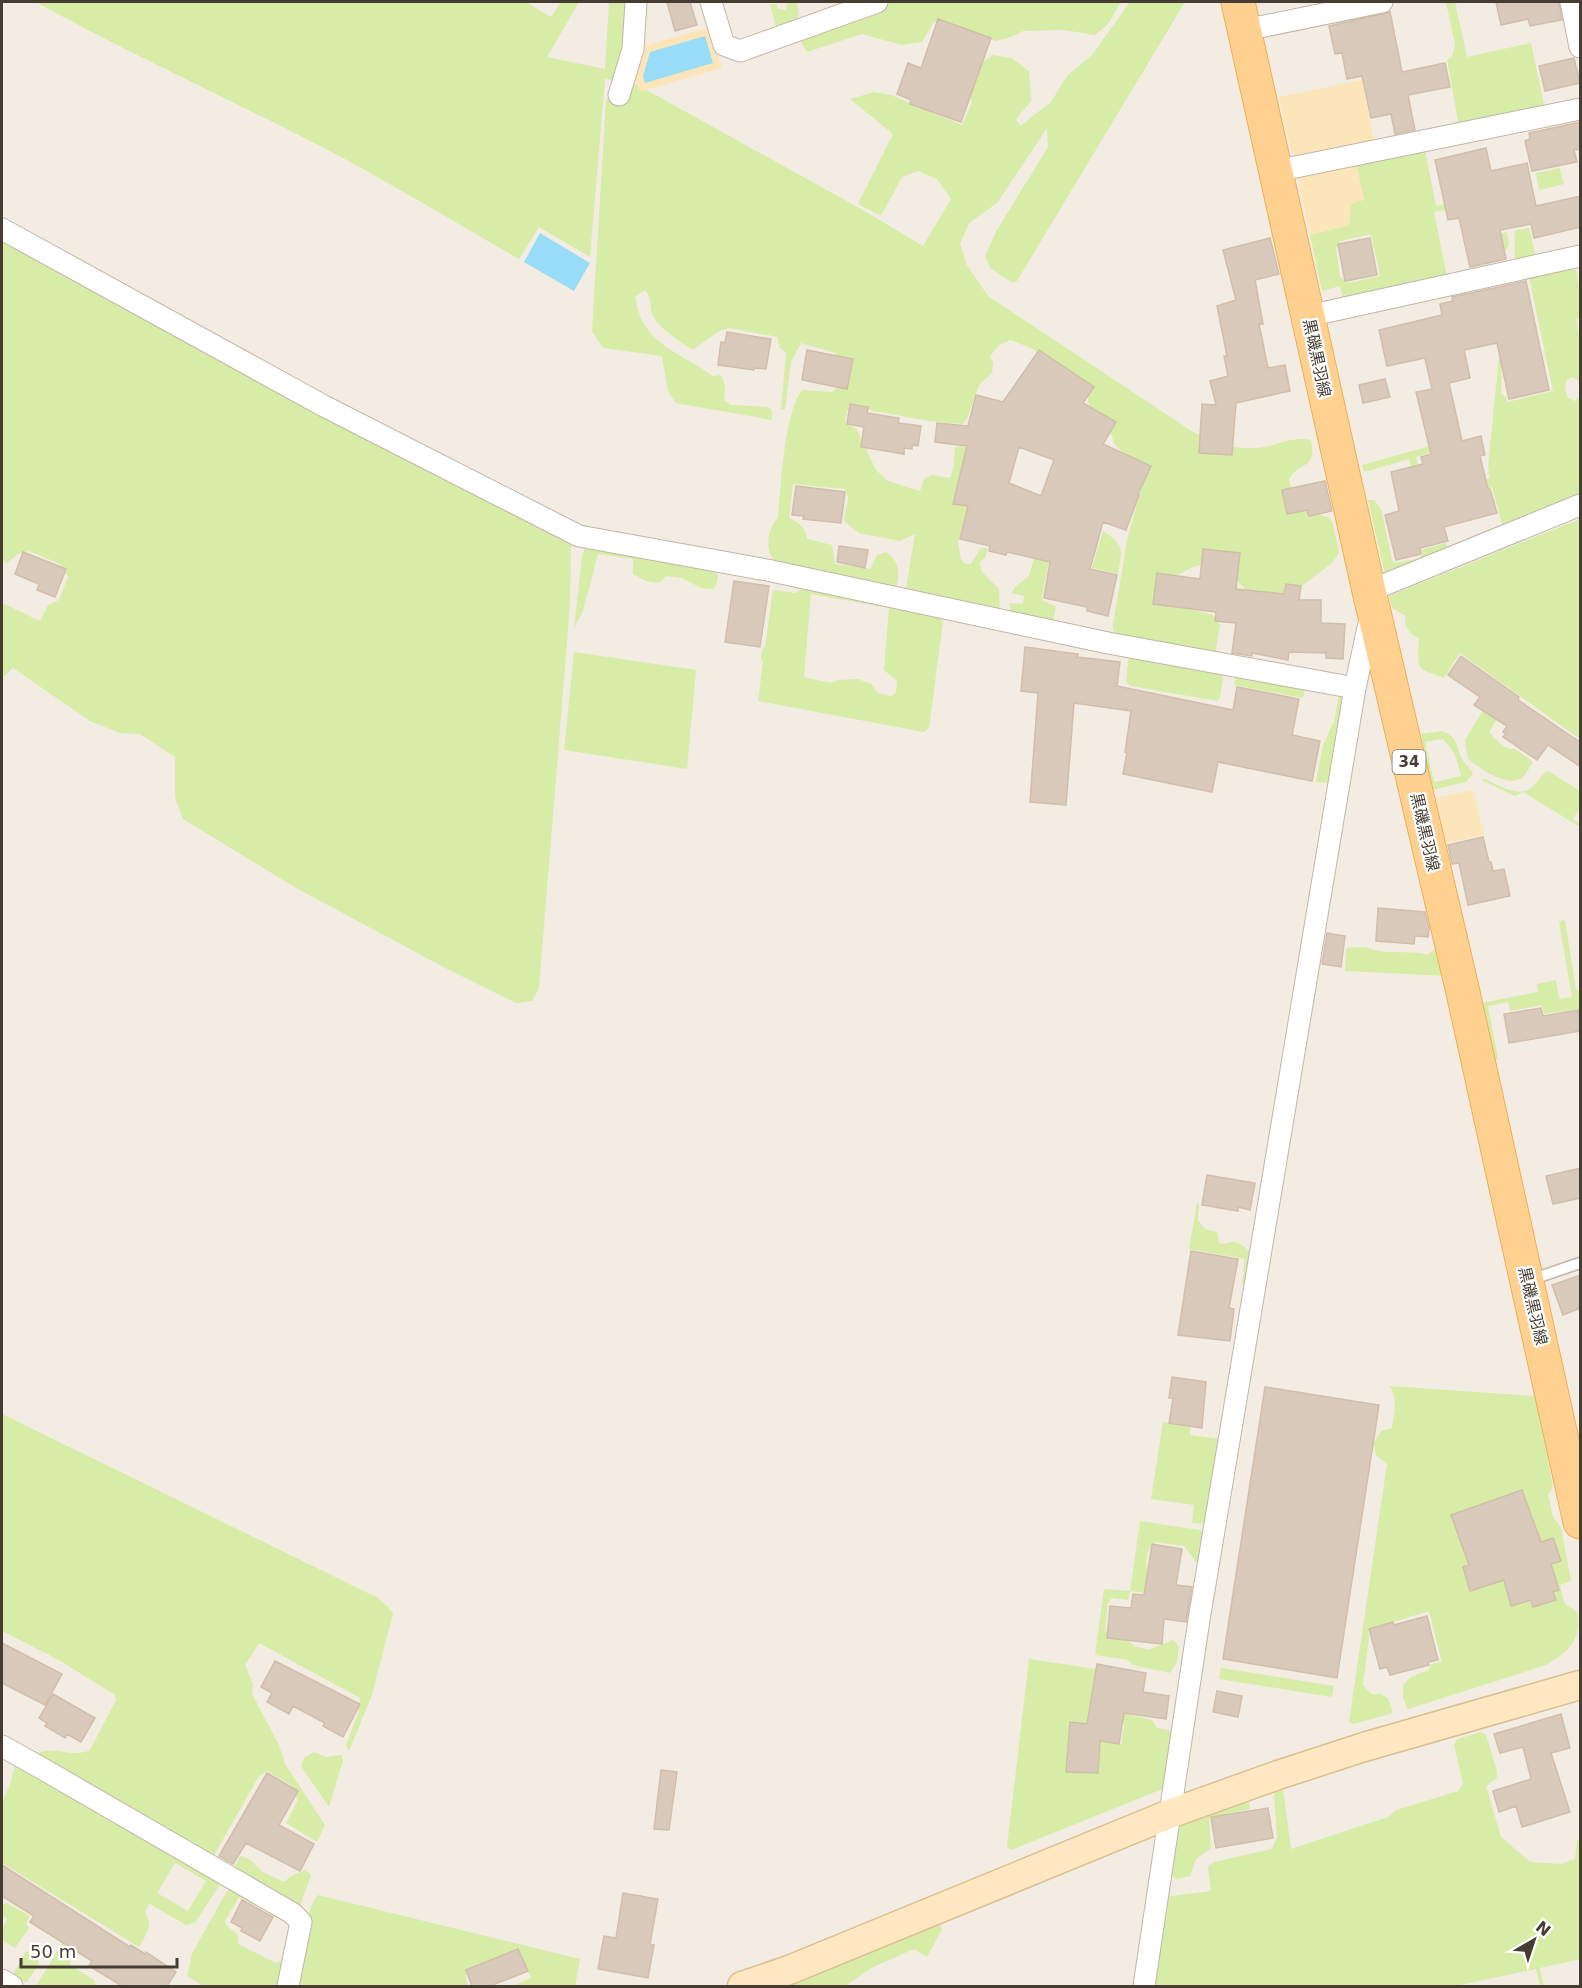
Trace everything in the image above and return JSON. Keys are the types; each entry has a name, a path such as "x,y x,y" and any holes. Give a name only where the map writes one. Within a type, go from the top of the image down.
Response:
{"main road":[{"name":"黒磯黒羽線","path":"1241,16 1370,599 1462,988 1581,1522"}],"street":[{"path":"619,95 633,50 636,2"},
{"path":"711,2 724,45 740,51 877,2"},
{"path":"1241,16 1382,2"},
{"path":"1571,2 1581,47"},
{"path":"1276,171 1581,109"},
{"path":"2,229 324,406 579,536 766,570 1108,644 1355,688"},
{"path":"1308,316 1581,256"},
{"path":"1144,1986 1172,1813 1199,1620 1370,599 1581,505"},
{"path":"742,1986 789,1970 1172,1813 1364,1747 1581,1685"},
{"path":"2,1746 292,1913 301,1922 288,1986"},
{"path":"2,1980 12,1986"}],"lane":[{"path":"1527,1281 1581,1263"}],"green space":[{"path":"36,2 526,2 551,17 561,2 579,2 547,57 605,69 609,2 629,2 627,44 613,80 605,79 590,257 539,227 519,259 345,159"},
{"path":"788,2 796,2 799,13 797,20 776,27 770,4 776,4 778,9 786,10"},
{"path":"888,2 1121,2 1108,24 1095,35 1064,30 1023,31 996,41 934,22 922,42 902,45 862,34 807,52 801,42 803,33"},
{"path":"1130,2 1185,2 1017,281 1013,283 990,268 985,256 997,230 1048,147 1047,128 997,203 969,223 960,244 967,265 988,296 1193,432 1212,441 1239,448 1259,448 1295,440 1311,440 1310,461 1289,479 1296,508 1330,518 1339,553 1332,563 1295,591 1263,604 1220,562 1195,566 1168,580 1165,602 1213,615 1220,625 1215,655 1114,633 1113,624 1127,541 1142,484 1135,464 1114,444 1112,436 1092,411 1088,402 1089,387 1033,349 1011,340 1000,344 990,356 993,363 992,373 979,385 967,419 962,424 929,421 853,407 847,411 845,422 857,430 876,470 888,481 920,491 924,479 932,475 950,478 954,467 955,448 961,446 978,451 971,494 958,543 961,559 965,564 971,564 981,548 988,548 985,558 980,562 981,571 999,589 1000,615 905,594 915,534 900,541 859,533 844,521 848,498 845,489 793,484 789,518 801,526 807,539 832,545 835,564 870,569 877,555 886,552 897,565 896,592 774,566 768,538 778,518 784,451 796,401 802,390 832,392 843,382 847,363 833,352 801,343 791,362 785,409 781,410 786,353 779,347 778,337 729,328 719,331 693,350 671,335 656,320 645,290 635,297 641,317 648,330 656,338 714,377 722,376 725,386 724,400 731,405 768,407 772,410 772,420 676,403 668,391 662,356 603,348 592,331 606,100 624,82 634,83 923,246 951,199 937,179 918,171 902,177 881,216 858,204 893,134 850,99 874,92 891,95 962,125 972,103 968,90 975,67 993,55 1011,58 1029,71 1031,101 1016,119 1020,126 1051,102 1067,76 1092,55"},
{"path":"1446,2 1455,2 1467,57 1531,43 1545,109 1459,126 1447,60 1452,57 1455,44"},
{"path":"1425,151 1436,206 1473,198 1472,192 1495,187 1498,201 1484,204 1491,236 1507,232 1509,244 1506,250 1489,254 1478,204 1434,212 1447,278 1343,299 1340,286 1322,291 1310,235 1349,225 1351,204 1364,199 1356,165","holes":["1371,234 1380,276 1349,283 1340,277 1336,248 1341,241"]},
{"path":"1560,168 1564,184 1539,190 1536,173"},
{"path":"1529,228 1536,258 1516,262 1514,231"},
{"path":"2,234 567,535 571,544 570,605 539,988 532,1001 516,1003 449,970 298,889 183,819 175,797 175,757 140,734 120,733 90,721 13,668 2,678 2,603 40,621 48,605 59,600 68,577 60,564 29,551 18,554 7,563 2,560"},
{"path":"1566,268 1576,270 1580,293 1580,317 1576,319 1580,341 1580,381 1572,377 1566,381 1565,388 1568,398 1575,401 1580,396 1580,495 1503,527 1492,487 1450,502 1448,493 1490,478 1488,467 1500,346 1502,350 1501,394 1506,397 1507,402 1553,391 1529,277"},
{"path":"1441,443 1443,449 1416,457 1424,491 1417,494 1409,459 1364,472 1362,465"},
{"path":"1368,500 1374,500 1381,509 1392,560 1395,563 1420,558 1423,549 1446,543 1447,549 1385,574"},
{"path":"1580,519 1580,739 1460,653 1444,678 1427,672 1419,662 1419,639 1406,626 1406,616 1392,608 1389,596"},
{"path":"1043,528 1049,561 1042,597 1043,601 1056,606 1052,626 1011,617 1010,603 1023,604 1024,596 1012,593 1015,587 1029,576"},
{"path":"1103,531 1115,540 1120,548 1118,574 1092,568"},
{"path":"585,548 709,567 718,575 716,585 713,589 701,588 682,578 666,576 659,583 646,581 633,574 633,559 598,554 583,611 574,628"},
{"path":"806,587 939,615 943,621 929,728 924,732 758,701 763,662 761,660 762,650 765,647 773,590 795,593","holes":["811,594 889,608 884,670 897,681 896,693 891,696 878,693 871,684 858,679 838,680 830,683 804,677"]},
{"path":"574,652 696,670 687,769 564,750"},
{"path":"1130,657 1218,670 1223,678 1220,698 1217,701 1131,686 1126,682"},
{"path":"1236,674 1305,688 1303,698 1234,685"},
{"path":"1339,695 1343,699 1329,783 1316,782 1323,745 1334,721"},
{"path":"1487,704 1500,714 1489,732 1504,746 1515,749 1533,762 1520,779 1504,780 1468,759 1465,740"},
{"path":"1442,731 1452,737 1461,757 1473,774 1466,782 1433,790 1421,734","holes":["1443,739 1455,754 1461,776 1434,782 1425,742"]},
{"path":"1548,771 1580,791 1580,807 1573,819 1580,824 1580,827 1523,792 1515,796 1481,780 1485,779 1508,790 1520,792 1531,788"},
{"path":"1565,920 1576,990 1580,990 1580,1019 1578,1009 1544,1014 1542,1005 1510,1011 1508,1002 1488,1006 1498,1059 1495,1060 1482,1003 1538,992 1537,984 1556,980 1559,999 1572,997 1559,921"},
{"path":"1365,947 1373,950 1428,955 1435,949 1440,949 1446,976 1345,971 1346,948"},
{"path":"1197,1203 1199,1204 1198,1220 1205,1229 1217,1232 1219,1243 1235,1242 1250,1251 1245,1284 1242,1284 1245,1259 1189,1249"},
{"path":"1389,1386 1535,1396 1553,1486 1548,1495 1553,1517 1561,1527 1571,1581 1560,1585 1564,1603 1577,1612 1578,1622 1572,1644 1546,1665 1408,1709 1403,1698 1403,1685 1411,1677 1429,1670 1431,1664 1442,1662 1429,1611 1368,1630 1363,1685 1371,1694 1380,1694 1388,1698 1393,1713 1354,1724 1349,1722 1387,1464 1375,1454 1374,1443 1381,1431 1392,1428 1395,1401"},
{"path":"2,1414 376,1597 393,1613 372,1695 349,1751 346,1745 359,1711 360,1698 259,1643 245,1665 253,1684 252,1694 279,1745 285,1764 325,1825 317,1842 286,1823 298,1800 291,1785 267,1771 259,1776 212,1859 220,1884 195,1923 186,1925 150,1904 145,1911 149,1922 148,1930 139,1947 2,1863 2,1802 15,1766 42,1752 79,1753 90,1750 116,1700 115,1695 59,1660 2,1631","holes":["175,1863 206,1881 188,1911 157,1893"]},
{"path":"1163,1422 1191,1426 1190,1435 1221,1439 1208,1520 1201,1524 1192,1523 1194,1505 1151,1499"},
{"path":"1140,1521 1206,1531 1201,1562 1196,1562 1184,1546 1154,1542 1147,1554 1150,1579 1167,1580 1185,1586 1185,1598 1130,1591"},
{"path":"1104,1589 1130,1591 1128,1600 1112,1598 1108,1603 1105,1631 1115,1638 1128,1640 1134,1646 1148,1650 1173,1640 1179,1647 1177,1662 1170,1673 1132,1665 1128,1660 1095,1655"},
{"path":"1029,1659 1096,1669 1085,1738 1121,1744 1124,1726 1117,1707 1132,1709 1131,1715 1152,1720 1157,1728 1172,1731 1165,1788 1011,1850 1007,1847"},
{"path":"1221,1668 1334,1686 1332,1697 1219,1679"},
{"path":"1481,1732 1486,1735 1497,1771 1497,1778 1486,1786 1501,1837 1530,1862 1561,1864 1575,1859 1577,1841 1580,1839 1580,1959 1540,1968 1544,1986 1540,1986 1536,1969 1460,1986 1152,1986 1164,1902 1171,1896 1211,1891 1208,1867 1214,1862 1272,1849 1277,1837 1274,1792 1283,1789 1291,1849 1388,1817 1396,1810 1458,1791 1463,1784 1454,1745 1457,1739"},
{"path":"314,1752 326,1757 341,1755 343,1760 329,1807 301,1766 305,1757"},
{"path":"1248,1797 1250,1809 1209,1818 1211,1848 1196,1859 1190,1876 1178,1879 1170,1876 1175,1832 1184,1820"},
{"path":"240,1856 249,1859 263,1872 284,1882 305,1870 311,1875 300,1906 233,1870"},
{"path":"234,1888 291,1925 239,1897 225,1921 227,1926 238,1935 238,1944 276,1963 280,1961 287,1964 282,1986 203,1986 187,1976 192,1954 227,1891"},
{"path":"318,1895 580,1959 575,1986 512,1986 531,1978 518,1949 466,1970 467,1986 294,1986 309,1912"},
{"path":"7,1903 30,1916 26,1924 29,1928 15,1948 2,1940 2,1929 7,1919 2,1915 2,1904"},
{"path":"939,1923 942,1929 927,1957 914,1949 871,1968 845,1986 786,1986"},
{"path":"64,1940 72,1951 70,1965 94,1980 96,1986 36,1986"},
{"path":"26,1951 37,1956 39,1964 26,1983 13,1974"}],"sand":[{"path":"710,27 722,68 639,92 635,79 644,46"},
{"path":"1362,80 1374,142 1293,159 1279,97"},
{"path":"1356,165 1364,200 1351,204 1349,225 1310,235 1298,177"},
{"path":"1473,790 1484,835 1446,843 1436,798"}],"water":[{"path":"705,36 713,63 645,83 643,76 650,52"},
{"path":"540,233 590,263 574,291 524,262"}],"building":[{"path":"667,2 690,2 697,25 675,31"},
{"path":"1496,2 1559,2 1562,20 1530,26 1528,19 1501,25"},
{"path":"1390,12 1402,72 1445,63 1450,87 1408,95 1415,130 1395,134 1391,114 1371,118 1362,76 1347,79 1342,53 1335,54 1329,26"},
{"path":"938,19 991,38 961,122 910,104 911,100 897,94 908,63 921,68"},
{"path":"1574,58 1580,83 1545,91 1539,66"},
{"path":"1581,122 1581,149 1574,150 1577,162 1532,171 1525,141 1530,139 1529,133"},
{"path":"1486,148 1491,171 1527,163 1536,206 1581,196 1581,227 1534,238 1531,224 1500,230 1506,259 1470,267 1459,218 1448,220 1435,160"},
{"path":"1270,238 1279,274 1255,280 1263,324 1259,324 1268,368 1285,365 1290,391 1236,403 1232,455 1199,453 1202,404 1216,405 1210,381 1228,376 1224,356 1227,356 1217,306 1236,300 1223,250"},
{"path":"1370,238 1377,275 1345,281 1338,244"},
{"path":"1526,281 1549,390 1509,399 1497,343 1464,350 1470,378 1449,383 1462,441 1481,436 1485,455 1480,456 1497,513 1444,527 1448,541 1420,548 1421,554 1396,560 1385,515 1399,511 1391,472 1423,464 1421,457 1431,454 1416,392 1432,389 1425,358 1387,366 1379,330 1442,315 1440,304 1453,301 1452,297"},
{"path":"727,332 771,339 766,369 754,368 754,370 718,365 721,342 725,343"},
{"path":"807,350 853,359 847,389 802,380"},
{"path":"1039,350 1094,387 1083,403 1116,422 1103,444 1151,466 1138,494 1126,530 1103,522 1090,569 1117,575 1108,616 1087,611 1087,607 1044,598 1050,562 1007,552 1006,555 989,551 990,546 960,539 968,506 953,504 967,446 935,442 937,423 968,426 976,395 1003,402","holes":["1019,447 1054,460 1041,496 1009,483"]},
{"path":"1385,379 1390,397 1363,403 1359,385"},
{"path":"850,404 868,407 867,413 899,418 898,423 921,426 918,446 912,445 912,449 904,448 904,454 861,447 864,427 847,424"},
{"path":"1325,481 1332,511 1309,516 1307,510 1287,514 1282,490"},
{"path":"796,486 845,492 841,523 803,519 804,516 792,515"},
{"path":"839,546 868,550 865,568 837,562"},
{"path":"1203,549 1240,553 1236,589 1284,594 1286,584 1301,586 1299,600 1321,600 1321,623 1345,624 1343,659 1326,658 1326,653 1289,652 1288,660 1252,653 1252,656 1232,653 1236,623 1215,621 1216,612 1153,604 1157,573 1200,579"},
{"path":"23,552 66,569 55,597 37,590 39,584 15,574"},
{"path":"734,581 769,586 760,647 725,642"},
{"path":"1025,647 1120,662 1117,686 1233,710 1237,687 1299,699 1292,735 1320,741 1312,781 1218,762 1212,792 1123,774 1131,711 1074,703 1066,805 1030,802 1038,693 1021,691"},
{"path":"1461,656 1519,697 1518,700 1581,743 1581,767 1548,745 1537,760 1503,737 1507,726 1474,705 1480,697 1448,675"},
{"path":"1483,837 1493,871 1504,869 1510,896 1468,905 1459,863 1452,864 1448,845"},
{"path":"1378,908 1425,912 1429,928 1428,937 1415,936 1414,944 1376,941"},
{"path":"1327,933 1345,936 1341,967 1322,964"},
{"path":"1541,1008 1543,1016 1578,1010 1581,1031 1509,1043 1504,1014"},
{"path":"1581,1168 1581,1198 1553,1204 1546,1176"},
{"path":"1207,1175 1255,1183 1250,1210 1238,1207 1238,1211 1202,1205"},
{"path":"1191,1251 1238,1259 1229,1308 1234,1309 1230,1341 1178,1335"},
{"path":"1581,1275 1581,1308 1563,1315 1552,1285"},
{"path":"1172,1377 1206,1382 1202,1428 1169,1423 1173,1398 1169,1398"},
{"path":"1265,1387 1379,1405 1337,1678 1223,1659"},
{"path":"1522,1490 1541,1542 1553,1538 1561,1561 1551,1564 1559,1590 1553,1592 1556,1600 1533,1607 1531,1600 1511,1606 1504,1580 1470,1591 1463,1567 1469,1565 1451,1515"},
{"path":"1152,1544 1182,1549 1176,1585 1192,1587 1186,1622 1164,1619 1162,1644 1107,1638 1110,1606 1131,1608 1133,1594 1144,1595"},
{"path":"1427,1616 1438,1660 1428,1662 1429,1665 1390,1675 1387,1667 1380,1669 1369,1629"},
{"path":"2,1643 62,1674 45,1705 2,1683"},
{"path":"275,1661 360,1704 343,1737 323,1726 325,1723 293,1706 289,1714 267,1702 272,1693 261,1687"},
{"path":"1097,1664 1146,1673 1143,1692 1169,1696 1166,1719 1124,1713 1119,1744 1100,1741 1098,1773 1066,1772 1070,1722 1087,1724"},
{"path":"1217,1691 1242,1696 1238,1717 1213,1712"},
{"path":"53,1694 95,1718 81,1742 67,1734 65,1738 45,1726 47,1723 39,1718"},
{"path":"1561,1714 1570,1748 1551,1753 1570,1812 1522,1827 1516,1806 1499,1812 1493,1791 1531,1779 1523,1747 1500,1753 1494,1734"},
{"path":"661,1770 677,1772 669,1830 654,1829"},
{"path":"267,1773 298,1791 279,1825 314,1844 300,1871 246,1843 233,1864 219,1856"},
{"path":"1268,1808 1273,1838 1216,1848 1211,1817"},
{"path":"2,1865 130,1947 131,1945 145,1954 146,1952 176,1972 167,1986 122,1986 89,1966 92,1961 30,1922 34,1916 2,1896"},
{"path":"623,1893 658,1899 650,1944 654,1945 648,1978 598,1969 604,1936 616,1938"},
{"path":"242,1900 273,1917 260,1941 241,1931 242,1928 231,1922"},
{"path":"518,1949 528,1971 490,1986 472,1986 466,1970"}]}
